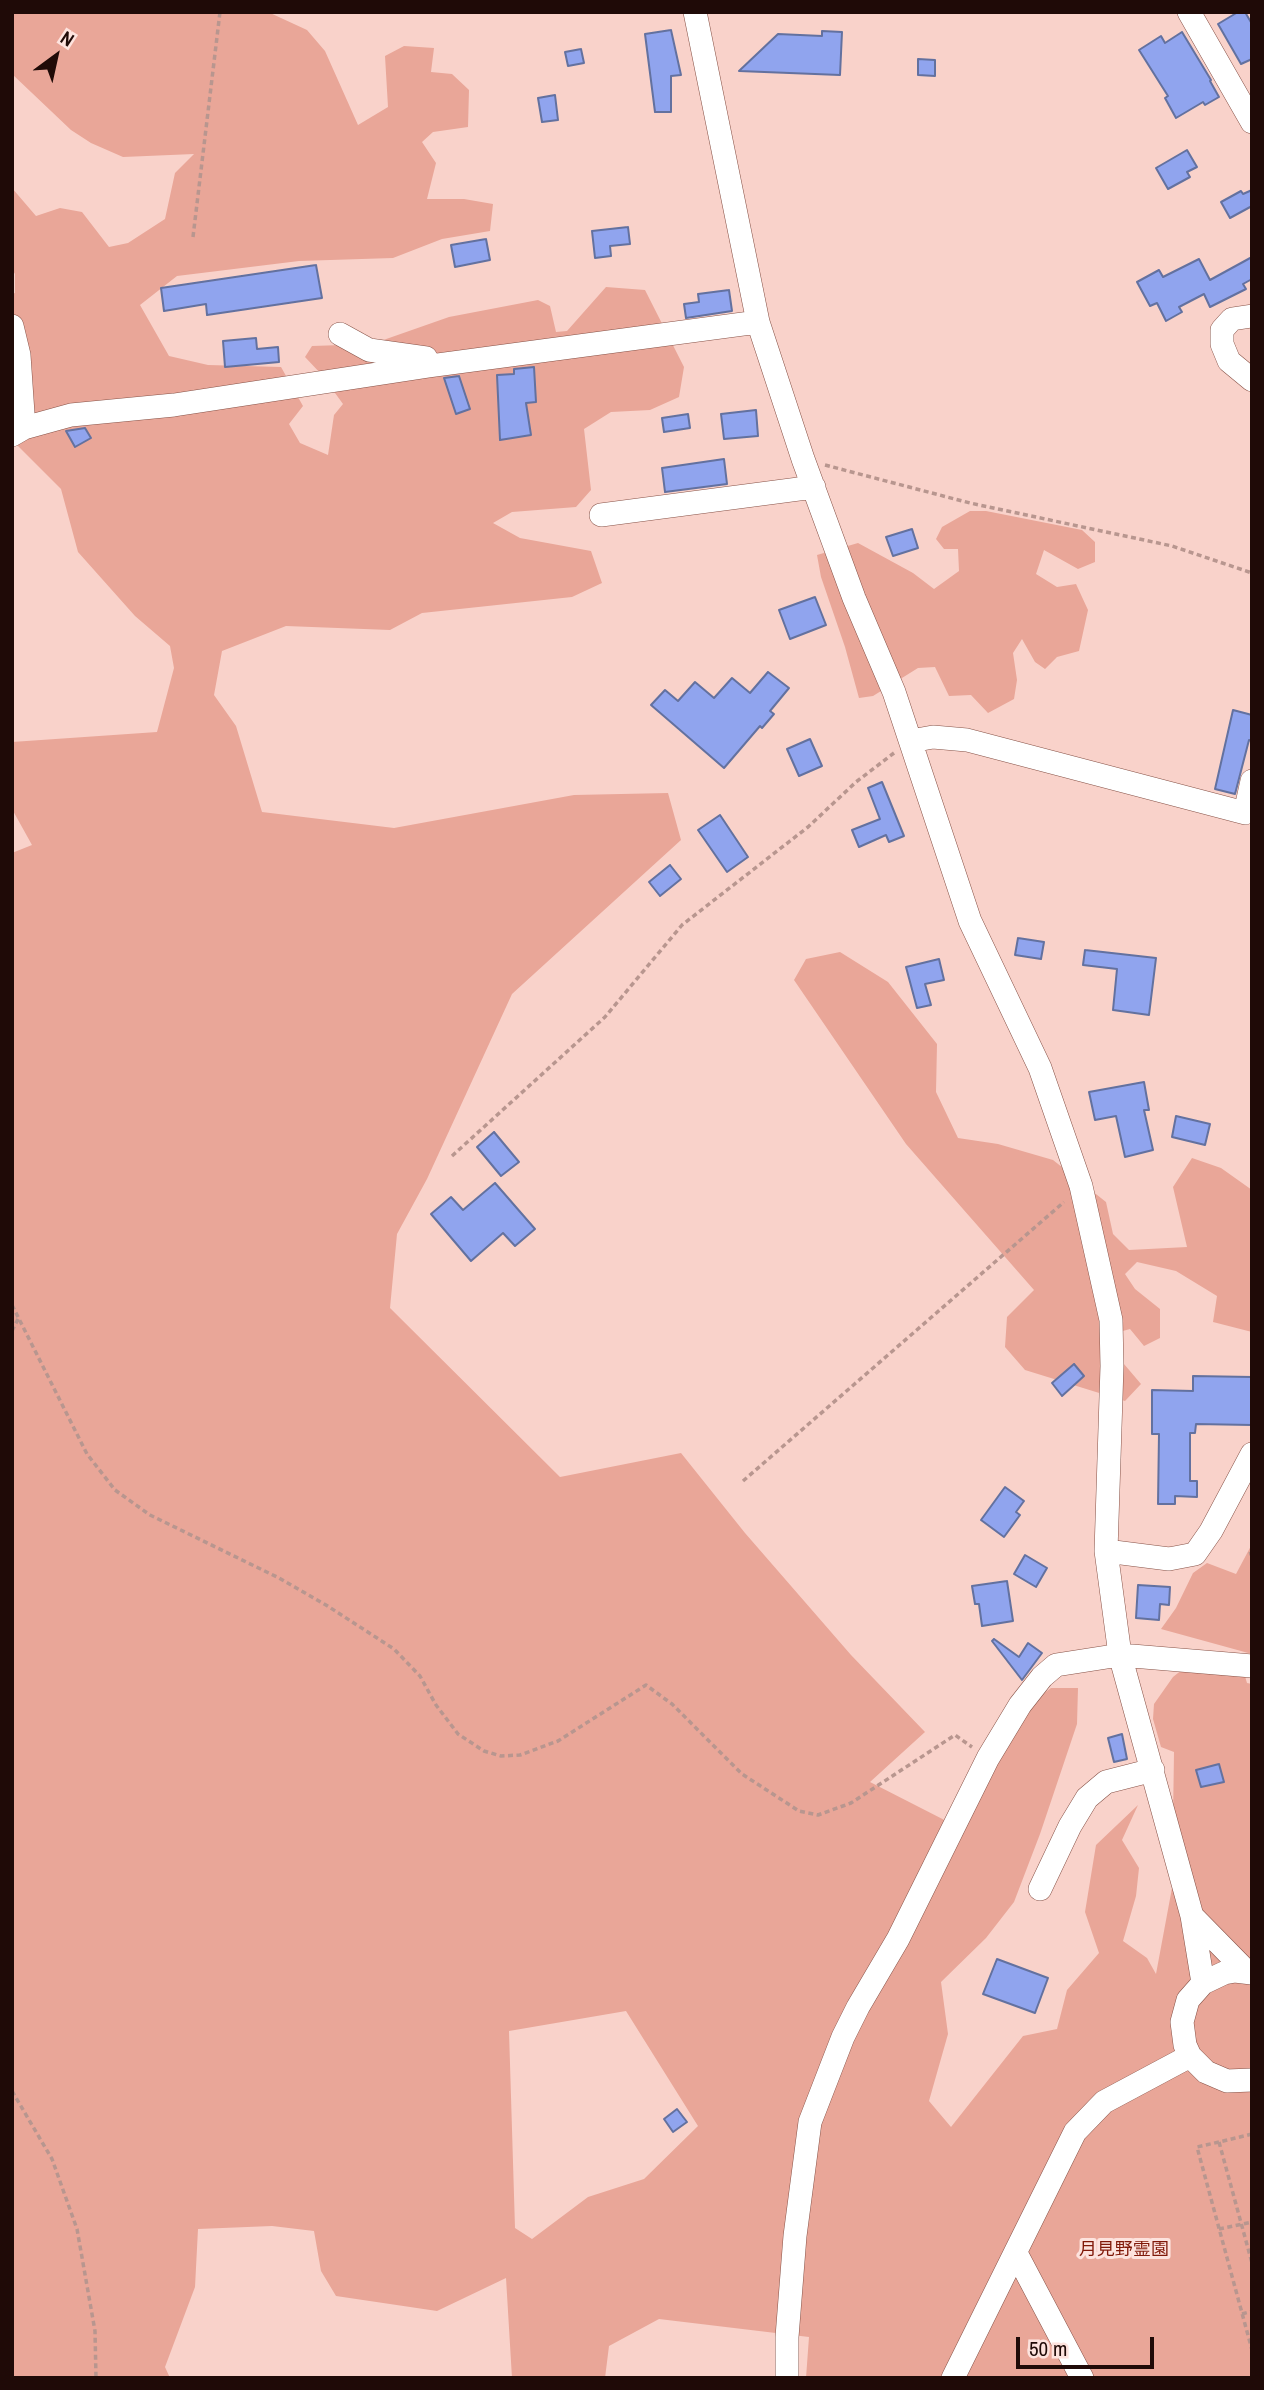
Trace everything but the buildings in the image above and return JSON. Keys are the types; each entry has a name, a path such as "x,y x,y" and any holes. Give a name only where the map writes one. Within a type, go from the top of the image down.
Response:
{"street":[{"path":"695,12 758,322 803,459 854,598 894,692 970,920 1040,1069 1081,1186 1111,1320 1106,1551 1120,1654 1192,1916 1203,1983"},
{"path":"1189,12 1252,122"},
{"path":"1252,316 1232,319 1222,330 1222,344 1229,361 1252,380"},
{"path":"12,326 19,355 18,431 71,415 174,405 454,362 758,322"},
{"path":"340,334 369,350 454,362"},
{"path":"601,515 814,487"},
{"path":"911,741 933,737 967,740 1245,813 1252,781"},
{"path":"1106,1551 1169,1559 1195,1554 1211,1531 1252,1454"},
{"path":"787,2378 787,2337 795,2236 810,2122 843,2037 858,2007 898,1939 988,1758 1020,1705 1042,1677 1056,1665 1120,1654 1252,1666"},
{"path":"1040,1889 1070,1826 1087,1798 1106,1782 1153,1770"},
{"path":"1192,1916 1249,1973"},
{"path":"1249,1973 1224,1973 1203,1983 1188,2000 1182,2034 1190,2056 1206,2072 1216,2078 1239,2082 1252,2080"},
{"path":"953,2378 1074,2132 1104,2102 1190,2056"},
{"path":"1016,2253 1082,2378"}],"path":[{"path":"193,237 220,12"},
{"path":"803,459 970,503 1172,545 1252,573"},
{"path":"452,1156 605,1017 682,925 808,827 856,782 911,741"},
{"path":"743,1480 1081,1186"},
{"path":"12,1305 87,1454 115,1490 150,1515 279,1578 394,1649 419,1676 458,1734 484,1751 501,1756 520,1755 558,1741 646,1685 672,1704 742,1774 799,1811 818,1815 851,1803 955,1735 988,1758"},
{"path":"12,1331 19,1317"},
{"path":"12,2091 52,2159 77,2229 95,2331 96,2378"},
{"path":"1252,2134 1197,2147 1252,2350"},
{"path":"1219,2141 1252,2263"},
{"path":"1219,2229 1252,2222"},
{"path":"1242,2314 1252,2311"}],"green space":[{"name":"月見野霊園","path":"12,12 268,12 307,30 325,51 358,125 388,107 385,56 404,46 434,48 431,72 452,74 469,90 468,127 433,132 422,142 436,163 427,199 464,199 493,204 490,231 442,239 393,258 299,261 177,276 140,305 169,356 208,365 281,367 303,406 289,424 300,443 328,455 334,415 343,404 305,357 312,346 372,344 449,317 538,300 550,306 556,332 567,331 606,287 645,290 684,367 679,397 650,410 611,412 584,429 591,490 576,507 512,512 493,523 520,538 591,551 602,583 572,597 422,613 390,630 286,626 222,651 214,695 236,726 262,812 394,828 574,795 668,793 681,840 512,994 427,1179 397,1234 390,1308 560,1477 681,1453 745,1533 851,1655 925,1732 870,1782 962,1829 1028,1705 1051,1688 1078,1688 1077,1724 1014,1902 986,1938 941,1982 948,2034 929,2101 951,2127 1023,2036 1057,2029 1067,1990 1099,1953 1085,1912 1096,1845 1138,1805 1122,1840 1139,1868 1136,1896 1123,1941 1147,1958 1156,1974 1172,1888 1174,1752 1161,1747 1153,1719 1154,1704 1173,1677 1183,1669 1244,1673 1247,1683 1252,1684 1252,2378 806,2378 809,2337 659,2319 609,2346 605,2378 512,2378 506,2278 437,2311 336,2296 321,2271 314,2231 272,2226 198,2229 195,2287 165,2367 170,2378 12,2378 12,853 32,845 12,809 12,742 157,732 174,668 170,646 135,616 78,552 61,489 16,444 12,389 12,294 15,293 15,274 12,269 12,188 36,216 60,208 82,212 109,247 128,243 165,219 175,173 194,154 123,157 91,143 71,130 12,74","holes":["626,2011 698,2126 644,2179 588,2197 532,2239 515,2228 509,2031"]},
{"path":"970,511 986,511 1082,530 1095,542 1095,562 1078,569 1044,550 1036,574 1057,587 1076,584 1088,610 1079,651 1057,657 1045,669 1035,662 1022,639 1013,653 1017,680 1014,699 988,713 971,695 949,696 935,667 918,668 873,696 859,698 821,577 817,555 858,543 913,573 934,589 959,571 958,549 944,549 936,539 942,527"},
{"path":"840,952 888,982 937,1044 936,1092 958,1138 998,1144 1053,1160 1106,1202 1113,1234 1129,1250 1187,1247 1173,1187 1192,1158 1221,1168 1252,1190 1252,1332 1213,1322 1217,1296 1176,1271 1137,1262 1125,1274 1135,1289 1160,1309 1160,1338 1144,1346 1130,1329 1101,1337 1141,1384 1125,1401 1025,1370 1005,1347 1007,1317 1034,1290 906,1144 794,980 806,959"},
{"path":"1252,1544 1252,1654 1161,1629 1176,1608 1193,1573 1207,1563 1236,1574"}]}
